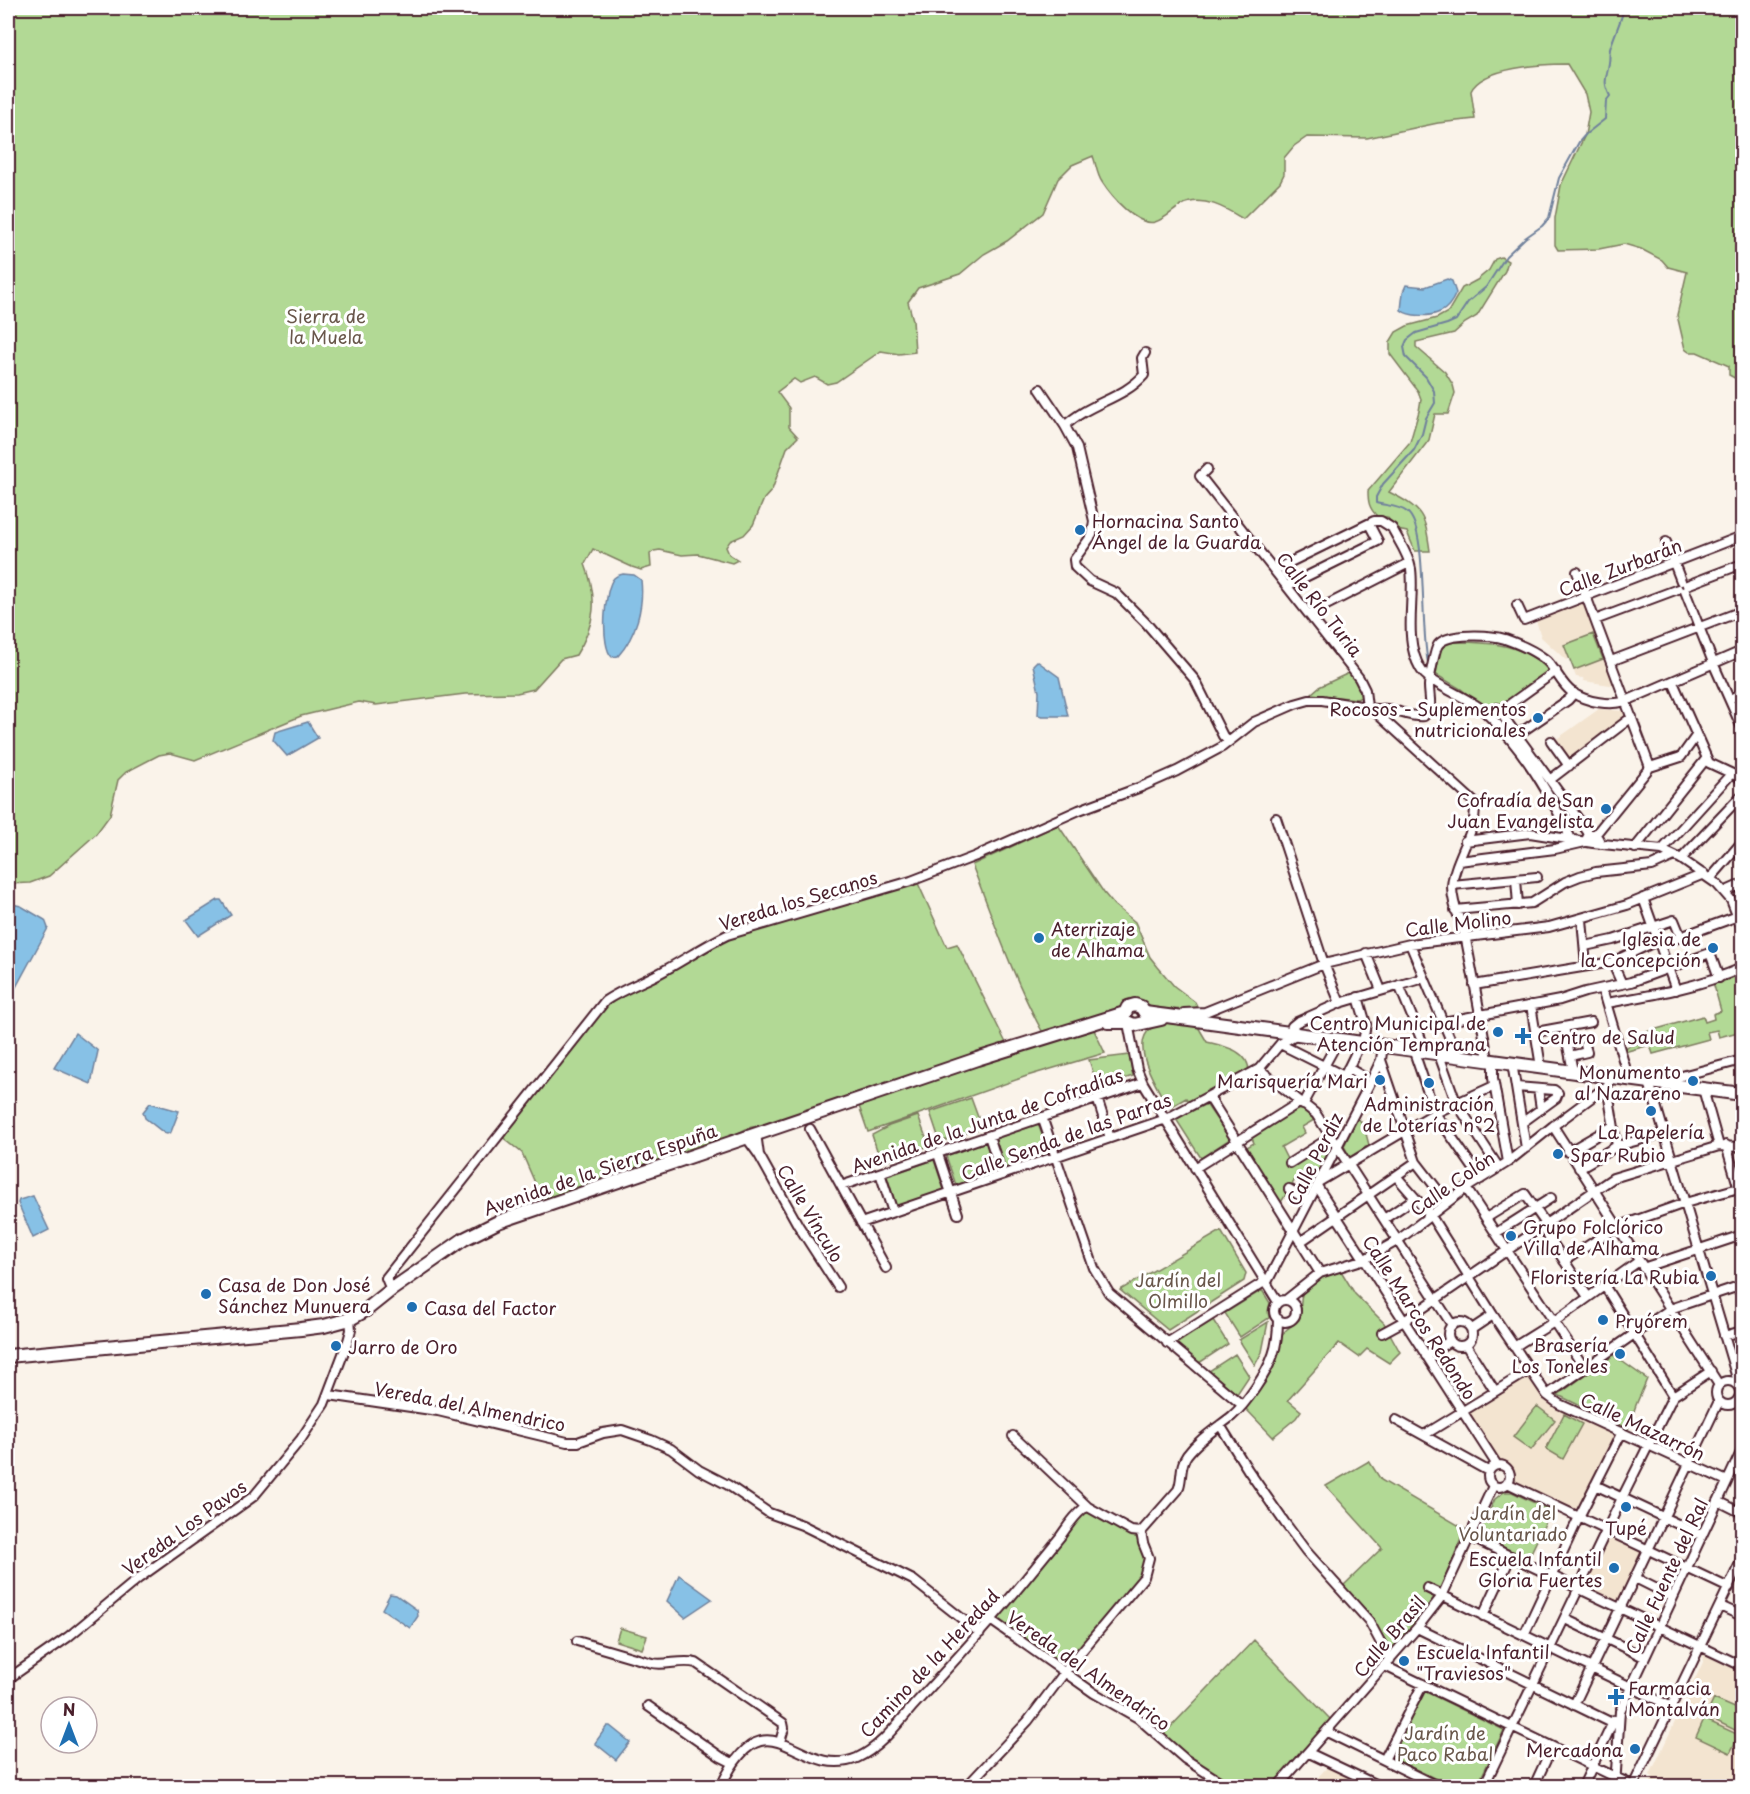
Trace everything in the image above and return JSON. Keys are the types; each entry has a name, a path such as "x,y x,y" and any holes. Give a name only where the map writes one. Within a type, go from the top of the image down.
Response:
{"main road":[{"name":"Avenida de la Sierra Espuña","path":"751,1135 746,1133 757,1128 786,1123 1066,1030 1136,1018 1182,1018 1216,1022 1573,1071 1610,1082 1629,1080 1743,1094"},
{"name":"Avenida de la Sierra Espuña","path":"8,1356 313,1328 340,1323 350,1325 391,1290 464,1239 498,1222 751,1135"}],"street":[{"path":"1065,426 1085,409 1136,384 1144,375 1142,358 1145,353"},
{"path":"1040,389 1065,426 1079,455 1094,521 1092,535 1074,560 1075,567 1090,581 1116,593 1146,623 1195,680 1222,736 1228,741 1267,716 1309,700 1370,709 1384,708 1417,717 1426,715 1430,709 1431,678 1439,644 1450,638 1461,636 1504,639 1533,652 1548,662 1574,693 1604,703 1619,704 1743,651"},
{"name":"Calle Río Turia","path":"1207,469 1200,476 1359,678 1370,709"},
{"path":"1274,570 1369,524 1381,521 1392,528 1411,570 1412,643 1420,669 1431,678 1472,701 1493,720 1515,746 1546,790 1571,838"},
{"path":"1287,586 1378,541 1369,524"},
{"name":"Calle Zurbarán","path":"1517,605 1524,620 1743,536"},
{"path":"1666,542 1714,665 1743,728"},
{"path":"1309,614 1409,562"},
{"path":"1596,620 1743,564"},
{"path":"1577,572 1650,767"},
{"path":"1611,661 1743,611"},
{"path":"1556,671 1498,710 1551,779 1590,837 1601,844 1662,850 1677,857 1707,877 1724,892 1731,900 1743,928"},
{"path":"1673,682 1706,759 1714,767 1741,777"},
{"path":"1517,735 1568,700 1574,693"},
{"path":"1730,699 1743,693"},
{"path":"1370,709 1474,802 1474,817 1452,885 1455,910 1465,937 1490,1060 1508,1162"},
{"path":"1551,779 1632,717"},
{"path":"1459,861 1555,849 1590,837 1650,767 1681,757 1696,736"},
{"name":"Vereda los Secanos","path":"391,1290 386,1278 605,1002 615,994 666,970 704,946 727,935 911,881 976,856 1079,810 1177,771 1222,747 1228,741"},
{"path":"1551,741 1569,766"},
{"path":"1635,848 1706,759"},
{"path":"1662,850 1731,774"},
{"path":"1455,910 1532,903 1565,882 1580,876 1652,866 1677,857 1743,795"},
{"path":"1276,818 1324,964 1340,1003"},
{"path":"1466,841 1530,833 1571,838 1590,837 1601,844"},
{"path":"1707,877 1743,842"},
{"path":"1452,885 1537,877"},
{"name":"Calle Molino","path":"1136,1018 1194,1014 1218,1007 1324,964 1366,953 1410,944 1549,927 1582,919 1707,877"},
{"path":"1516,879 1518,905"},
{"path":"1724,892 1743,884"},
{"path":"1643,898 1676,990"},
{"path":"1474,985 1612,962 1660,942 1681,937 1738,916"},
{"path":"1582,919 1586,966"},
{"path":"1585,946 1674,920 1681,937"},
{"path":"1410,944 1457,1055"},
{"path":"1366,953 1381,990"},
{"path":"1443,1022 1577,996 1585,992 1631,982 1710,953 1719,978"},
{"path":"1612,962 1622,984"},
{"path":"1607,1003 1676,990 1719,978 1743,968"},
{"path":"1297,1034 1292,1028 1293,1025 1340,1003 1424,978"},
{"path":"1399,985 1426,1051 1499,1168"},
{"path":"1602,989 1629,1080"},
{"path":"1340,1085 1362,1043 1366,1024 1358,997"},
{"path":"1531,1005 1541,1067"},
{"path":"1216,1022 1213,1015 1218,1007"},
{"path":"1136,1018 1134,1047 1137,1069 1143,1083 1265,1283 1282,1301 1295,1306 1294,1316 1277,1333"},
{"path":"1536,1032 1591,1022"},
{"path":"1564,1027 1573,1071"},
{"name":"Calle Senda de las Parras","path":"861,1223 1166,1119 1259,1069 1280,1044 1297,1034"},
{"path":"1195,1167 1302,1104 1339,1039"},
{"path":"1280,1044 1325,1066 1364,1077"},
{"name":"Calle Perdiz","path":"1265,1283 1381,1060 1383,1045"},
{"path":"1570,1056 1587,1052 1585,1045"},
{"path":"1426,1051 1435,1113 1481,1179"},
{"path":"1381,1060 1416,1162 1447,1202"},
{"path":"1664,1084 1678,1077 1743,1060"},
{"path":"1512,1063 1527,1148"},
{"path":"1259,1069 1316,1114 1452,1325"},
{"path":"1610,1082 1613,1126 1617,1146"},
{"name":"Calle Colón","path":"1282,1301 1320,1273 1365,1259 1397,1241 1466,1188 1527,1148 1610,1082"},
{"path":"1649,1082 1738,1379 1739,1388 1742,1394 1732,1405 1725,1405 1719,1401 1716,1393 1719,1385 1725,1381 1738,1379"},
{"name":"Avenida de la Junta de Cofradías","path":"841,1186 1143,1083"},
{"path":"1318,1183 1435,1113 1494,1086"},
{"path":"1516,1086 1558,1092 1556,1098 1522,1122"},
{"path":"1538,1089 1541,1109"},
{"path":"1703,1089 1722,1145 1741,1187 1743,1198"},
{"path":"1209,1097 1320,1273"},
{"path":"1097,1098 1110,1138"},
{"path":"1042,1118 1094,1268 1101,1282 1117,1301 1242,1406"},
{"path":"1553,1126 1719,1385"},
{"path":"1568,1152 1613,1126"},
{"path":"810,1130 886,1268"},
{"path":"1579,1168 1617,1146 1665,1133"},
{"name":"Calle Vínculo","path":"751,1135 759,1155 798,1226 838,1287"},
{"path":"989,1136 1002,1175"},
{"path":"1290,1163 1331,1137"},
{"path":"1382,1333 1404,1321 1613,1178 1722,1145 1743,1147"},
{"path":"938,1154 958,1214"},
{"path":"1300,1242 1416,1162"},
{"path":"880,1173 893,1212"},
{"path":"1396,1176 1431,1216 1493,1315 1547,1395 1670,1309 1743,1285"},
{"name":"Calle Marcos Redondo","path":"1318,1183 1497,1465"},
{"path":"1564,1261 1617,1227 1685,1203 1741,1187"},
{"path":"1466,1188 1585,1369"},
{"path":"1289,1189 1309,1201"},
{"path":"1486,1218 1525,1194 1588,1297"},
{"path":"1383,1219 1415,1198"},
{"path":"1496,1233 1551,1198"},
{"path":"1514,1347 1554,1322 1604,1285 1641,1264 1743,1235"},
{"path":"1167,1343 1265,1283"},
{"name":"Calle Colón","path":"1295,1306 1304,1285"},
{"path":"1604,1285 1636,1333 1673,1396"},
{"path":"1141,1532 1178,1491 1186,1456 1242,1406 1270,1363 1277,1333 1278,1319 1274,1310 1282,1301"},
{"path":"1472,1329 1493,1315"},
{"path":"1278,1319 1287,1322"},
{"path":"1464,1322 1472,1329 1472,1339 1466,1345 1455,1346 1450,1341 1448,1334 1455,1323 1464,1322"},
{"name":"Vereda Los Pavos","path":"8,1679 68,1637 139,1578 254,1496 301,1439 329,1395 350,1325"},
{"path":"1724,1336 1743,1331"},
{"path":"1426,1356 1450,1341"},
{"path":"1466,1345 1495,1391"},
{"path":"1424,1435 1530,1370"},
{"path":"1484,1786 1606,1530 1673,1396 1710,1371"},
{"name":"Vereda del Almendrico","path":"329,1395 438,1411 567,1442 578,1442 615,1430 632,1433 671,1449 699,1470 728,1485 770,1513 802,1525 913,1580 980,1633"},
{"name":"Calle Mazarrón","path":"1547,1395 1561,1405 1727,1481"},
{"path":"1574,1705 1719,1401"},
{"path":"1396,1420 1488,1471"},
{"path":"1220,1425 1285,1523 1313,1559 1369,1621 1387,1663 1422,1684 1633,1786 1743,1559"},
{"path":"1524,1635 1622,1432"},
{"path":"1013,1436 1088,1508 1131,1531 1141,1532"},
{"name":"Calle Fuente del Ral","path":"1615,1786 1620,1711 1743,1450"},
{"path":"1497,1465 1507,1469 1510,1476 1508,1483 1501,1487 1492,1486 1488,1478 1488,1471 1497,1465"},
{"path":"1508,1483 1729,1587"},
{"path":"1595,1485 1701,1535"},
{"name":"Calle Brasil","path":"1278,1786 1387,1663 1442,1596 1492,1486"},
{"path":"1718,1501 1743,1513"},
{"name":"Camino de la Heredad","path":"780,1742 808,1755 834,1762 858,1758 868,1752 889,1733 992,1621 1081,1510 1088,1508"},
{"path":"967,1786 1028,1721 1144,1577 1149,1558 1141,1532"},
{"path":"1470,1537 1743,1666"},
{"path":"1483,1616 1511,1556"},
{"path":"1635,1578 1673,1597"},
{"path":"1427,1588 1672,1707"},
{"path":"1720,1606 1743,1616"},
{"path":"1564,1619 1644,1657"},
{"name":"Vereda del Almendrico","path":"992,1621 1094,1693 1138,1718 1185,1759 1227,1786"},
{"path":"1417,1628 1612,1723"},
{"path":"577,1641 652,1664 664,1665 691,1661 783,1723 780,1742 766,1740 756,1743 733,1763 721,1786"},
{"path":"1384,1760 1422,1684"},
{"path":"648,1706 733,1763"},
{"path":"1583,1786 1612,1723 1620,1711"},
{"path":"1327,1732 1437,1786"},
{"path":"1534,1786 1552,1747"},
{"path":"1309,1753 1379,1786"}],"shaded area":[{"path":"1582,603 1616,686 1584,681 1583,678 1576,677 1569,658 1566,660 1541,637 1536,620"},
{"path":"1599,709 1624,711 1626,716 1569,760 1554,741"},
{"path":"1526,1376 1546,1401 1615,1434 1616,1437 1578,1511 1513,1480 1510,1468 1500,1462 1469,1413"},
{"name":"Escuela Infantil Gloria Fuertes","path":"1614,1537 1642,1550 1643,1553 1617,1602 1586,1587 1608,1540"},
{"path":"1703,1654 1742,1673 1742,1783 1730,1777 1726,1786 1655,1786 1650,1784 1653,1777 1650,1775 1704,1660"},
{"path":"1329,1765 1373,1786 1310,1786"}],"green space":[{"name":"Sierra de la Muela","path":"8,8 1742,8 1742,382 1729,375 1729,366 1685,349 1677,315 1687,272 1668,267 1662,260 1641,249 1624,244 1599,249 1558,250 1555,245 1555,218 1561,185 1585,135 1589,112 1585,94 1567,64 1514,68 1487,77 1477,83 1471,91 1475,119 1438,123 1367,138 1307,137 1294,146 1284,158 1284,174 1280,182 1243,219 1214,204 1198,201 1182,205 1155,222 1140,220 1125,209 1106,188 1099,176 1093,156 1072,165 1058,179 1043,213 1007,241 984,254 960,274 918,288 908,302 913,320 915,352 899,354 881,351 836,382 827,384 815,377 800,383 794,379 777,392 789,408 789,427 798,437 787,448 772,490 764,499 753,525 744,535 730,541 726,547 729,554 738,560 732,563 698,554 682,555 660,550 650,554 651,567 641,570 593,549 585,564 592,588 593,611 583,644 576,655 561,659 534,689 517,693 465,694 376,705 359,702 301,716 195,760 170,753 159,755 126,772 118,780 110,815 96,834 49,876 30,883 8,884"},
{"path":"1501,257 1508,261 1505,271 1477,316 1454,333 1416,342 1416,347 1445,372 1455,393 1448,414 1435,414 1429,440 1389,492 1409,503 1424,521 1430,551 1415,551 1407,532 1397,530 1387,517 1377,516 1368,498 1368,491 1410,442 1421,399 1418,391 1390,354 1390,342 1396,332 1407,326 1437,318 1448,312 1462,288 1477,280 1489,270 1495,259"},
{"path":"1593,634 1603,659 1574,670 1564,645"},
{"path":"1455,642 1494,644 1519,650 1541,663 1551,673 1493,714 1461,689 1435,674 1437,657 1441,649"},
{"path":"1351,672 1357,682 1361,697 1357,699 1311,694 1319,687"},
{"path":"1058,825 1104,893 1114,905 1135,922 1150,957 1174,986 1195,1002 1199,1010 1137,1007 1096,1016 1043,1033 1014,971 972,865"},
{"path":"917,881 947,947 957,944 1007,1045 788,1119 748,1128 718,1143 543,1201 522,1153 501,1136 607,1003 712,944"},
{"path":"1742,970 1742,1031 1719,1037 1717,1030 1707,1032 1709,1039 1653,1054 1650,1045 1624,1052 1623,1048 1649,1040 1646,1032 1703,1016 1705,1022 1714,1019 1713,1014 1721,1011 1713,982"},
{"path":"1164,1023 1197,1025 1207,1042 1227,1047 1240,1054 1248,1065 1249,1072 1190,1103 1186,1098 1169,1108 1150,1074 1143,1048 1144,1037 1151,1028"},
{"path":"1090,1029 1094,1030 1105,1053 1027,1076 868,1132 859,1106 1038,1043"},
{"path":"1129,1055 1133,1076 1098,1087 1089,1060"},
{"path":"971,1098 982,1128 940,1142 930,1112"},
{"path":"1206,1104 1230,1139 1201,1158 1176,1119"},
{"path":"1303,1109 1314,1120 1302,1127 1305,1133 1281,1147 1291,1167 1330,1144 1332,1146 1315,1179 1299,1173 1280,1204 1247,1147 1254,1143 1252,1138 1296,1110"},
{"path":"918,1116 929,1146 881,1162 872,1135 889,1126"},
{"path":"1358,1118 1364,1126 1369,1145 1350,1157 1344,1146"},
{"path":"1038,1124 1049,1153 1005,1168 995,1139"},
{"path":"986,1142 996,1171 956,1185 946,1156"},
{"path":"934,1160 944,1190 896,1206 887,1176"},
{"name":"Jardín del Olmillo","path":"1221,1231 1246,1273 1244,1281 1168,1330 1120,1290"},
{"path":"1341,1271 1355,1294 1384,1323 1400,1352 1389,1363 1367,1349 1359,1357 1339,1343 1288,1400 1301,1411 1273,1437 1245,1408 1273,1366 1281,1337 1299,1320 1302,1294 1305,1289 1322,1277"},
{"path":"1262,1290 1270,1303 1269,1318 1240,1337 1225,1313"},
{"path":"1213,1320 1228,1344 1199,1363 1176,1344"},
{"path":"1268,1322 1262,1352 1255,1365 1239,1340"},
{"path":"1235,1354 1249,1376 1237,1394 1209,1371"},
{"path":"1613,1355 1647,1379 1628,1429 1558,1395"},
{"path":"1537,1406 1555,1420 1531,1450 1513,1437"},
{"path":"1564,1414 1582,1424 1563,1459 1546,1449"},
{"path":"1369,1461 1381,1480 1465,1529 1436,1600 1390,1652 1373,1620 1342,1587 1382,1548 1326,1486"},
{"name":"Jardín del Voluntariado","path":"1504,1492 1512,1492 1551,1511 1528,1559 1479,1534 1495,1499"},
{"path":"1090,1511 1138,1538 1146,1558 1144,1573 1064,1670 996,1619 1083,1512"},
{"path":"620,1628 647,1636 642,1649 616,1641"},
{"path":"1254,1640 1331,1720 1273,1786 1231,1786 1185,1755 1162,1736"},
{"name":"Jardín de Paco Rabal","path":"1424,1691 1504,1730 1477,1786 1451,1786 1392,1758"},
{"path":"1714,1699 1742,1711 1742,1725 1739,1732 1706,1716"},
{"path":"1704,1719 1739,1735 1730,1753 1696,1737"}],"water":[{"path":"1447,279 1452,281 1456,293 1443,311 1420,316 1401,310 1406,285 1425,287"},
{"path":"623,574 634,575 641,580 640,611 630,639 618,656 612,657 606,642 606,605 611,584 615,577"},
{"path":"1037,661 1059,677 1068,716 1038,715 1039,692 1033,665"},
{"path":"308,722 318,738 287,756 273,740 275,732"},
{"path":"221,900 231,915 198,936 186,920"},
{"path":"12,904 21,906 45,920 48,928 16,987 8,993 8,906"},
{"path":"75,1033 98,1051 91,1084 54,1068"},
{"path":"150,1103 179,1111 171,1132 164,1133 145,1118 143,1112"},
{"path":"33,1196 49,1230 33,1238 18,1203 19,1200"},
{"path":"679,1575 712,1599 685,1617 667,1601"},
{"path":"390,1594 396,1595 417,1610 418,1616 410,1628 382,1609"},
{"path":"607,1726 630,1742 616,1760 595,1743"}],"waterway":[{"path":"1429,667 1424,631 1421,560 1414,522 1407,512 1376,503 1376,497 1383,484 1414,450 1422,434 1426,418 1435,403 1434,391 1426,377 1406,357 1404,347 1407,340 1416,333 1456,320 1468,302 1486,287 1506,256 1549,218 1559,178 1579,142 1605,119 1606,101 1610,96 1606,82 1610,49 1624,8"}],"place":[{"name":"Hornacina Santo Ángel de la Guarda","path":"1080,530"},
{"name":"Rocosos - Suplementos nutricionales","path":"1538,718"},
{"name":"Cofradía de San Juan Evangelista","path":"1606,809"},
{"name":"Aterrizaje de Alhama","path":"1039,938"},
{"name":"Iglesia de la Concepción","path":"1713,948"},
{"name":"Centro Municipal de Atención Temprana","path":"1498,1032"},
{"name":"Centro de Salud","path":"1523,1036"},
{"name":"Marisquería Mari","path":"1380,1080"},
{"name":"Monumento al Nazareno","path":"1693,1081"},
{"name":"Administración de Loterías nº2","path":"1429,1083"},
{"name":"La Papelería","path":"1651,1111"},
{"name":"Spar Rubio","path":"1558,1154"},
{"name":"Grupo Folclórico Villa de Alhama","path":"1511,1236"},
{"name":"Floristería La Rubia","path":"1711,1276"},
{"name":"Casa de Don José Sánchez Munuera","path":"206,1294"},
{"name":"Casa del Factor","path":"412,1307"},
{"name":"Pryórem","path":"1603,1320"},
{"name":"Jarro de Oro","path":"336,1346"},
{"name":"Brasería Los Toneles","path":"1620,1354"},
{"name":"Tupé","path":"1626,1507"},
{"name":"Escuela Infantil Gloria Fuertes","path":"1614,1568"},
{"name":"Escuela Infantil \"Traviesos\"","path":"1404,1661"},
{"name":"Farmacia Montalván","path":"1616,1697"},
{"name":"Mercadona","path":"1635,1749"}]}
